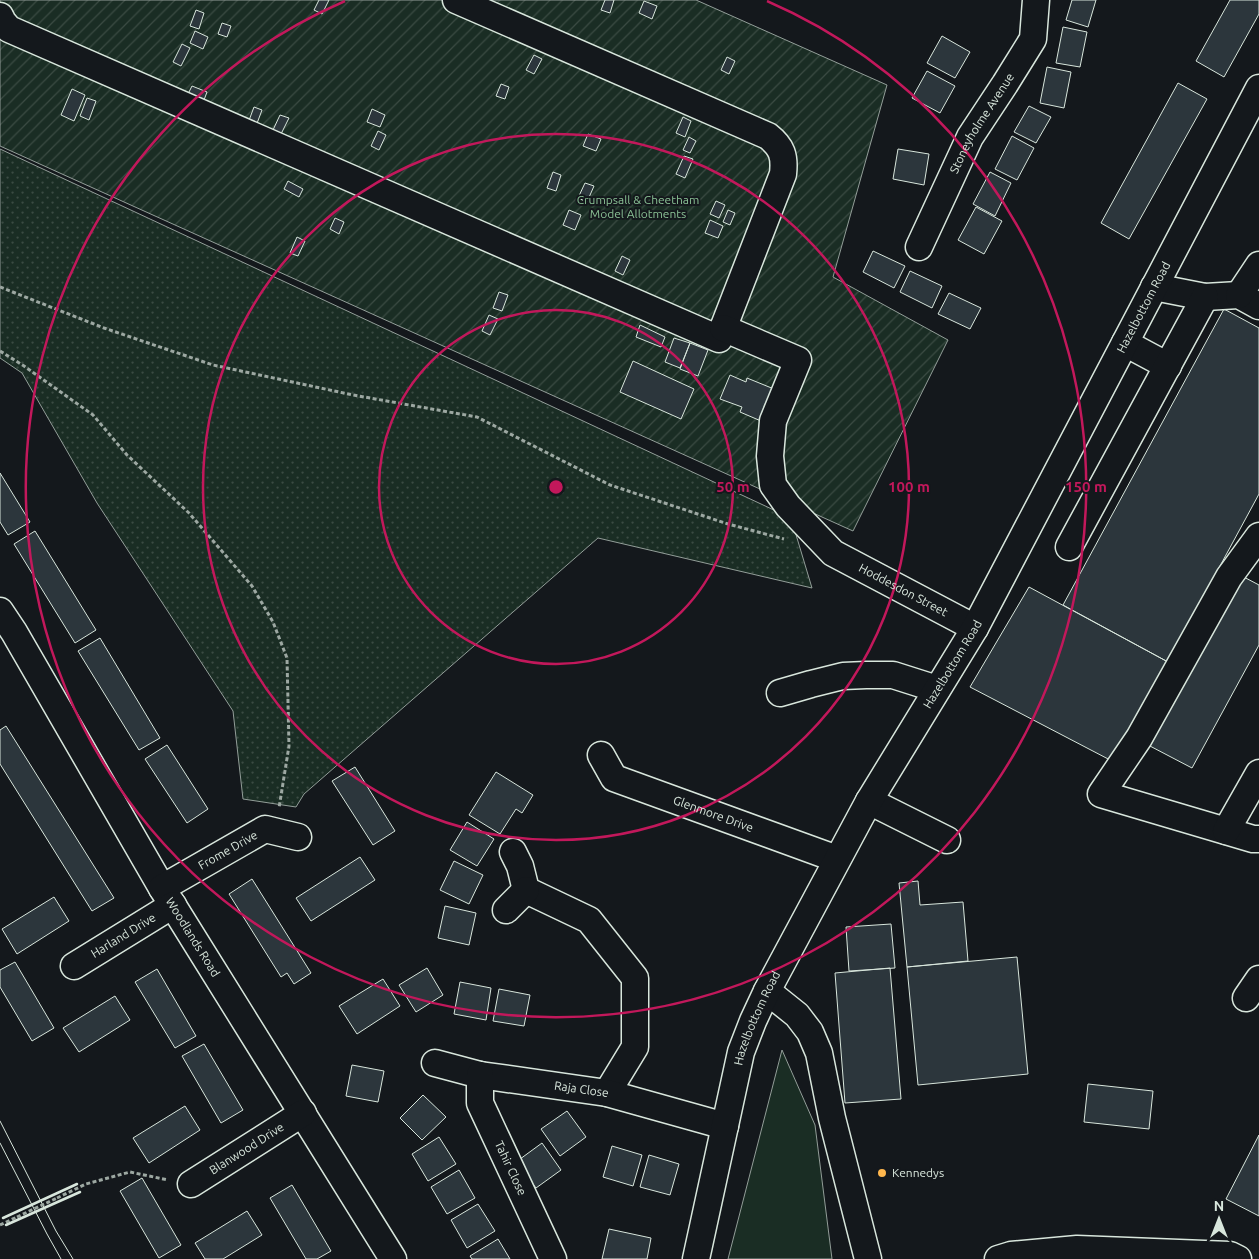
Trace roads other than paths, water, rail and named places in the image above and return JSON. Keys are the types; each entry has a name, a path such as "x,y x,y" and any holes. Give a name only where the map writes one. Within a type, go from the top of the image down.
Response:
{"street":[{"path":"0,16 9,29 719,339 783,174 782,151 776,142 768,136 456,0"},
{"name":"Stoneyholme Avenue","path":"919,247 970,136 1033,39 1036,0"},
{"name":"Hazelbottom Road","path":"696,1259 741,1052 766,992 869,801 975,628 1259,88"},
{"path":"1154,287 1205,297 1249,301 1259,265"},
{"path":"1069,548 1205,297"},
{"name":"Hoddesdon Street","path":"723,328 798,360 773,421 770,456 773,485 788,506 833,553 975,628"},
{"path":"1125,343 1168,366"},
{"path":"1259,536 1229,577 1140,738 1101,794 1253,839 1259,839"},
{"name":"Woodlands Road","path":"0,611 168,896 392,1259"},
{"path":"780,693 843,676 866,674 893,674 937,690"},
{"name":"Glenmore Drive","path":"602,755 614,778 837,859"},
{"path":"1226,831 1259,773"},
{"path":"869,801 946,840"},
{"name":"Frome Drive","path":"168,896 265,829 298,837"},
{"path":"513,852 520,866 526,890"},
{"path":"506,910 526,890"},
{"path":"526,890 589,920 635,978 635,1046 607,1093"},
{"name":"Harland Drive","path":"74,966 168,896"},
{"path":"766,992 798,1015 810,1032 820,1053 832,1118 868,1259"},
{"name":"Raja Close","path":"436,1063 480,1075 607,1093 725,1126"},
{"name":"Tahir Close","path":"480,1075 480,1103 553,1259"},
{"name":"Blanwood Drive","path":"191,1184 303,1113"},
{"path":"998,1259 1011,1255 1077,1250 1230,1255 1238,1259"}],"tram line":[{"path":"0,1121 56,1231 73,1259"},
{"path":"0,1143 61,1259"}],"place":[{"name":"Kennedys","path":"882,1173"}],"park label":[{"name":"Crumpsall & Cheetham Model Allotments","path":"638,207"}]}
